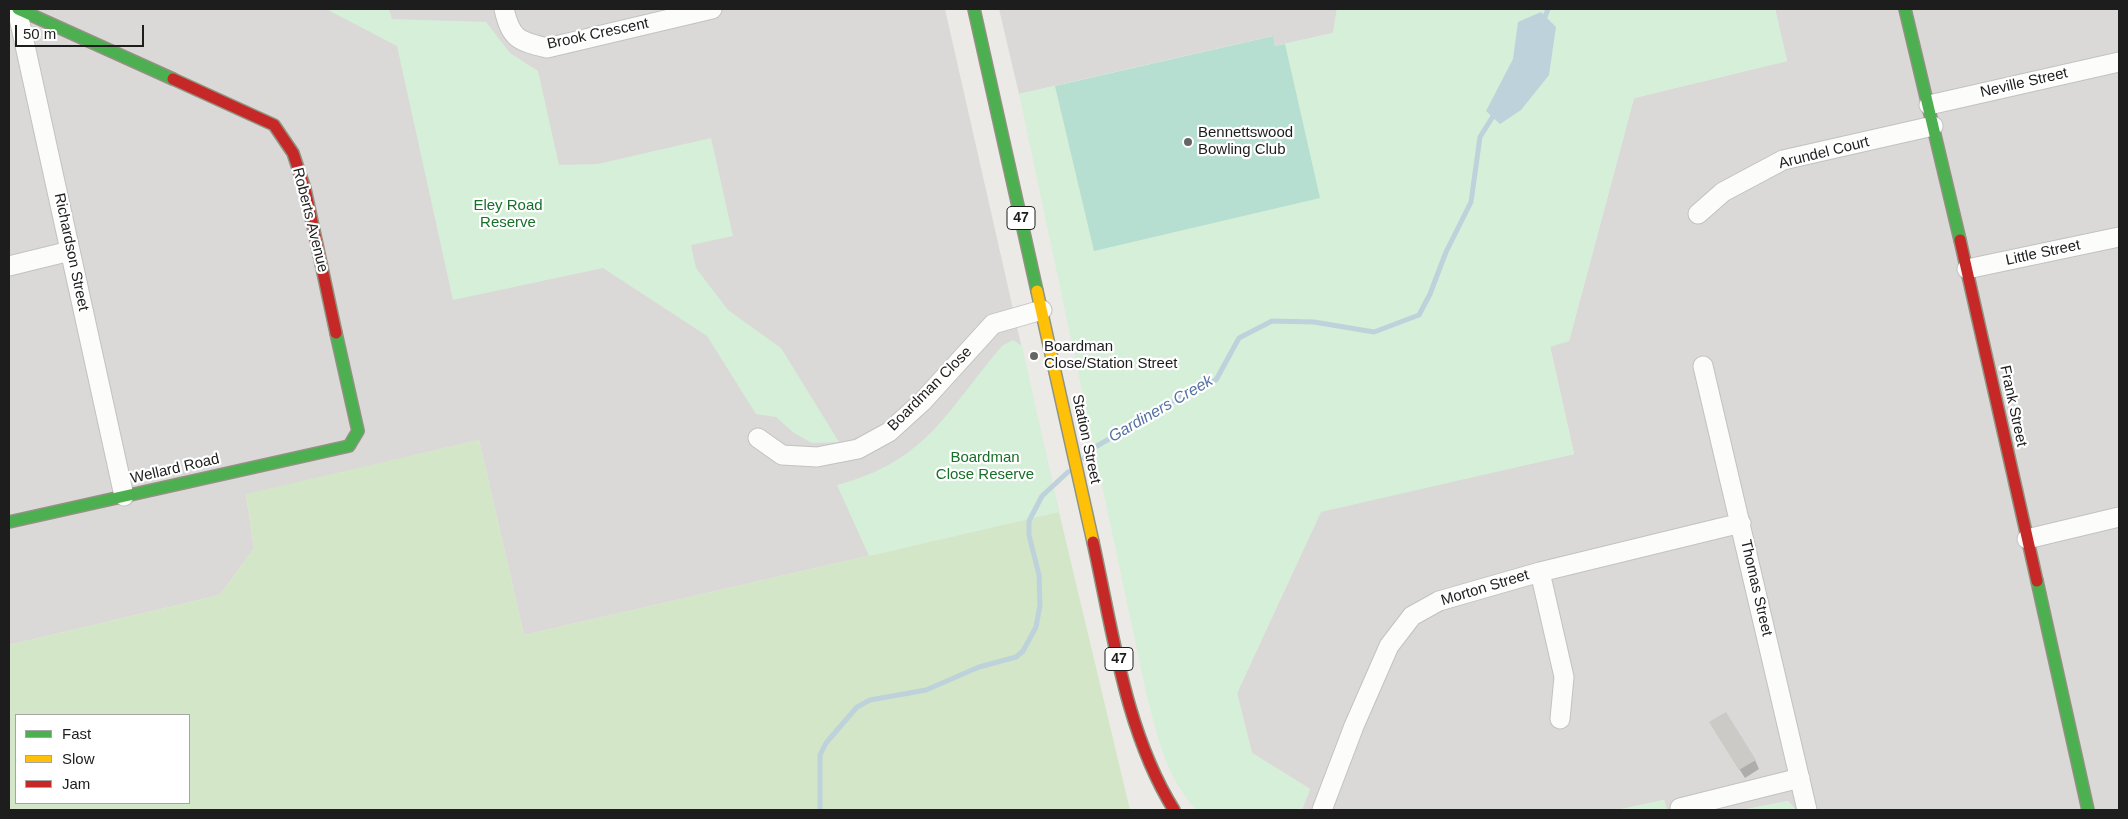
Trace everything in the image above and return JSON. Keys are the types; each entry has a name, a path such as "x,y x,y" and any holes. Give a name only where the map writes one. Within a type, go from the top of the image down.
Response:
{"street":[{"path":"9,10 16,9"},
{"name":"Richardson Street","path":"16,9 124,496"},
{"name":"Roberts Avenue","path":"16,9 274,125 293,153 305,189 358,431 348,446"},
{"name":"Brook Crescent","path":"504,9 509,30 526,43 547,48 712,9"},
{"name":"Station Street","path":"974,9 1139,739 1150,768 1174,810"},
{"name":"Frank Street","path":"1905,9 1967,270 2088,810"},
{"name":"Neville Street","path":"1929,105 2119,62"},
{"name":"Arundel Court","path":"1698,214 1723,192 1783,160 1933,126"},
{"name":"Little Street","path":"1967,270 2119,237"},
{"path":"9,266 70,251"},
{"name":"Boardman Close","path":"758,438 782,455 817,457 858,449 889,432 909,414 993,324 1042,310"},
{"name":"Thomas Street","path":"1703,366 1807,810"},
{"name":"Wellard Road","path":"9,522 348,446"},
{"path":"2027,539 2119,517"},
{"name":"Morton Street","path":"1322,810 1354,726 1389,646 1412,616 1439,601 1540,572 1741,523"},
{"path":"1540,572 1564,677 1560,719"},
{"path":"1680,808 1800,778"}],"shaded area":[{"path":"9,9 945,9 1059,512 524,635 479,440 246,495 254,548 220,595 9,645"},
{"path":"999,9 1337,9 1333,33 1275,46 1272,36 1019,94"},
{"path":"1775,9 2119,9 2119,810 1796,810 1788,801 1741,810 1667,810 1664,800 1617,810 1302,810 1310,789 1252,753 1237,693 1321,511 1574,454 1550,346 1569,341 1634,98 1787,61"}],"green space":[{"name":"Eley Road Reserve","path":"326,9 389,9 392,19 486,22 510,53 538,71 559,165 598,164 711,138 733,236 691,245 696,268 728,310 781,348 839,442 812,443 794,433 776,417 756,414 707,336 603,268 453,300 397,46"},
{"path":"1337,9 1775,9 1787,61 1634,98 1569,341 1550,347 1574,454 1321,512 1237,693 1252,753 1310,789 1302,810 1196,810 1185,797 1170,770 1164,756 1147,697 1019,94 1273,36 1275,46 1333,33"},
{"name":"Bennettswood Bowling Club","path":"1273,36 1275,46 1285,44 1320,198 1094,251 1055,86"},
{"name":"Boardman Close Reserve","path":"1013,340 1022,346 1059,512 869,556 837,485 868,475 914,448 933,431 1002,346"},
{"path":"479,440 524,635 1059,512 1130,810 9,810 9,645 220,595 254,548 246,494"},
{"path":"1664,800 1667,810 1617,810"},
{"path":"1788,801 1796,810 1741,810"}],"water":[{"path":"1541,12 1556,27 1549,75 1521,110 1500,124 1486,111 1513,59 1518,22"}],"building":[{"path":"1726,712 1756,760 1739,770 1709,722"}],"waterway":[{"name":"Gardiners Creek","path":"1543,22 1548,9"},
{"name":"Gardiners Creek","path":"1084,458 1097,446 1184,395 1216,380 1239,338 1272,321 1314,322 1374,332 1419,315 1430,294 1446,252 1471,202 1480,137 1495,113"},
{"name":"Gardiners Creek","path":"820,810 820,755 826,743 857,707 870,700 926,690 979,667 1016,657 1023,651 1036,627 1040,605 1039,575 1029,535 1029,521 1042,496 1068,472"}],"traffic: fast":[{"path":"18,9 173,79"},
{"path":"974,9 1037,291"},
{"path":"1905,9 1960,240"},
{"path":"9,522 349,446 358,431 336,333"},
{"path":"2037,581 2088,810"}],"traffic: slow":[{"path":"1037,291 1093,542"}],"traffic: jam":[{"path":"173,79 274,125 293,153 305,189 336,333"},
{"path":"1960,240 2037,581"},
{"path":"1093,542 1114,646 1132,714 1143,747 1157,779 1174,810"}],"place":[{"name":"Bennettswood Bowling Club","path":"1188,142"},
{"name":"Boardman Close/Station Street","path":"1034,356"}]}
